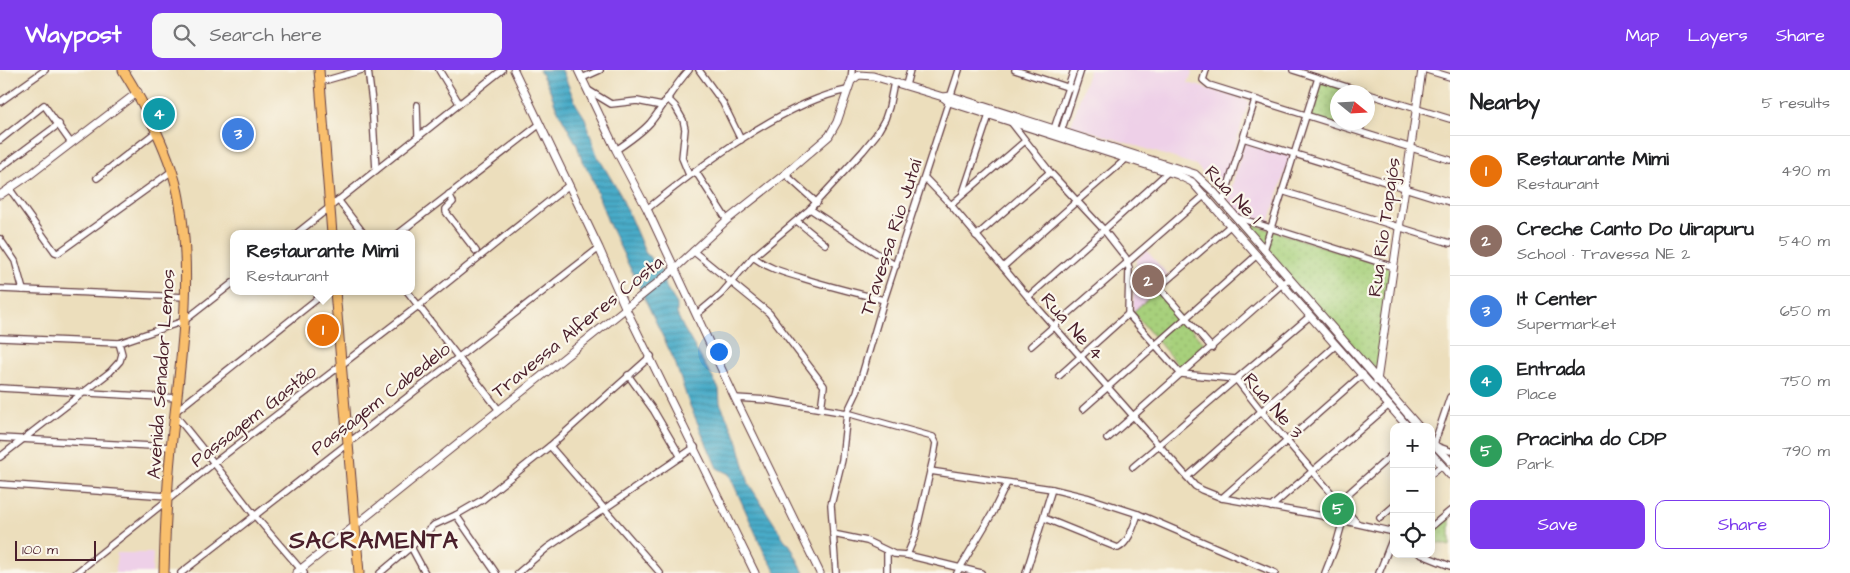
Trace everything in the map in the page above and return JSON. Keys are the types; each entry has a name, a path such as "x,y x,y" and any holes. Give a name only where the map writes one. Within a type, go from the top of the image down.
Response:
{"main road":[{"name":"Avenida Senador Lemos","path":"123,70 138,92 172,171 179,198 184,245 186,297 167,499 164,573"},
{"path":"319,70 332,230"},
{"path":"335,295 359,573"}],"street":[{"path":"0,102 45,70"},
{"path":"320,82 362,70"},
{"path":"368,70 376,170"},
{"path":"439,70 459,103"},
{"path":"301,230 502,70"},
{"path":"514,70 755,573"},
{"path":"578,70 586,74 600,70"},
{"path":"616,150 641,132 662,106 676,83 689,70"},
{"path":"699,70 723,103 742,140"},
{"path":"851,82 852,70"},
{"path":"906,85 910,70"},
{"name":"Travessa Rio Jutaí","path":"836,573 831,505 842,460 847,413 857,392 884,300 960,70"},
{"path":"1015,70 1072,88"},
{"path":"1072,88 1074,70"},
{"path":"1057,133 1072,88 1081,70"},
{"path":"1293,70 1341,85"},
{"name":"Rua Rio Tapajós","path":"1378,380 1422,70"},
{"path":"1427,70 1450,77"},
{"path":"1205,71 1203,80 1209,85 1450,160"},
{"path":"586,74 588,90 616,150 647,209 673,270 697,314 735,398 820,573"},
{"path":"851,82 859,75 873,76 950,99"},
{"path":"1264,250 1318,78"},
{"name":"Travessa Alferes Costa","path":"300,572 354,526 673,270 726,220 818,146 834,130 851,82"},
{"path":"697,314 721,294 753,257 817,203 876,135 889,107 894,82"},
{"path":"588,90 611,104 637,101 662,106"},
{"path":"647,209 689,175 742,140 796,108 847,90"},
{"path":"0,195 31,174 138,92"},
{"path":"1375,96 1450,119"},
{"path":"667,98 675,106 683,120 682,158 689,175"},
{"name":"Rua Ne 1","path":"950,99 1011,122 1057,133 1192,182 1405,423"},
{"name":"Rua Ne 1","path":"950,99 1195,174 1223,202 1416,423"},
{"path":"1223,202 1256,100"},
{"path":"0,140 44,105 71,143"},
{"path":"416,105 418,136"},
{"path":"962,195 989,115"},
{"path":"1011,122 1050,172 1104,230 1128,262 1128,314 1181,374"},
{"path":"0,168 59,124"},
{"path":"403,230 540,124"},
{"path":"97,178 156,132"},
{"path":"1243,138 1450,202"},
{"path":"951,205 1025,141"},
{"path":"1003,267 1126,159"},
{"path":"9,188 55,252 61,252 172,171"},
{"path":"696,172 726,220"},
{"path":"976,236 1050,172"},
{"path":"1028,297 1168,172"},
{"path":"785,174 817,203"},
{"name":"Rua Ne 4","path":"925,178 951,205 1054,327 1187,476 1202,490 1222,498"},
{"name":"Passagem Gastão","path":"76,573 167,499 342,366 569,185"},
{"path":"1282,191 1450,243"},
{"path":"449,194 453,202 446,209 446,212 476,251"},
{"path":"1031,346 1128,262 1207,197 1215,194"},
{"path":"338,200 361,230"},
{"path":"810,209 896,266"},
{"path":"1235,217 1394,267"},
{"path":"797,221 825,244"},
{"path":"1212,348 1159,288 1231,225"},
{"path":"0,239 15,261 23,290"},
{"name":"Passagem Cabedelo","path":"181,573 599,248"},
{"path":"693,251 769,313 823,384 825,391 821,409"},
{"path":"1083,408 1258,255"},
{"path":"753,257 770,269 778,272 884,300"},
{"path":"1107,439 1289,278"},
{"path":"0,338 119,343 184,321 230,285"},
{"path":"0,289 186,297"},
{"path":"300,572 176,414 322,295"},
{"path":"410,295 499,410"},
{"path":"1059,376 1128,314"},
{"path":"1132,468 1310,316"},
{"path":"0,457 110,372 120,361 122,354 119,343"},
{"path":"1187,476 1336,345"},
{"path":"380,573 434,525 482,500 550,446 650,356"},
{"name":"Rua Ne 3","path":"1181,374 1236,379 1286,441 1357,523"},
{"path":"1222,498 1363,374"},
{"path":"628,375 654,411 681,457"},
{"path":"1373,386 1378,380"},
{"path":"0,388 178,398"},
{"path":"1435,442 1448,411 1450,397"},
{"path":"735,398 768,400 847,413 929,435 935,439 936,443 915,536 907,555"},
{"path":"1271,507 1389,405"},
{"path":"0,438 172,447"},
{"path":"1435,444 1450,451"},
{"path":"1435,445 1450,462"},
{"path":"550,446 660,573"},
{"path":"518,573 548,548 695,447"},
{"path":"1323,516 1390,456"},
{"path":"1435,457 1450,474"},
{"path":"1435,471 1442,465"},
{"path":"930,471 1007,484 1052,489 1090,498 1138,514 1275,573"},
{"path":"0,484 167,499"},
{"path":"957,573 992,514 1007,484"},
{"path":"1026,573 1052,489"},
{"path":"1222,498 1343,520 1390,533"},
{"path":"1380,518 1390,509"},
{"path":"1435,524 1450,511"},
{"path":"1044,518 1118,548 1123,545 1129,536 1138,514"},
{"path":"456,515 496,573"},
{"path":"1325,573 1343,520"},
{"path":"833,534 867,540 887,552 981,573"},
{"path":"411,547 425,573"},
{"path":"1379,573 1390,548"},
{"path":"887,552 887,573"},
{"path":"1430,558 1450,566"}],"shaded area":[{"path":"1089,70 1193,70 1188,83 1249,101 1220,194 1196,165 1071,125"},
{"path":"1244,143 1290,156 1269,223 1242,214 1228,200"},
{"path":"1146,250 1168,275 1155,286 1158,290 1133,312 1134,274 1137,260"},
{"path":"117,553 153,553 152,573 115,573"}],"green space":[{"path":"1317,78 1341,85 1330,85 1330,124 1306,116"},
{"path":"1241,221 1391,268 1376,380"},
{"path":"1158,290 1207,347 1182,370 1133,312"},
{"path":"1339,504 1350,518 1329,514"},
{"path":"1450,515 1450,546 1435,542 1435,528"}],"water":[{"path":"539,70 562,70 576,104 585,118 597,155 620,194 645,252 662,271 666,287 677,304 677,314 683,327 719,389 720,403 737,439 749,484 784,539 790,545 804,573 777,573 764,552 729,474 717,468 688,401 675,362 608,222 591,175 582,161 577,145 556,107 550,90"}],"place":[{"name":"Entrada","path":"159,114"},
{"name":"It Center","path":"238,134"},
{"name":"Creche Canto Do Uirapuru","path":"1148,281"},
{"name":"Restaurante Mimi","path":"323,330"},
{"name":"Pracinha do CDP","path":"1338,509"}],"district":[{"name":"SACRAMENTA","path":"374,540"}]}
